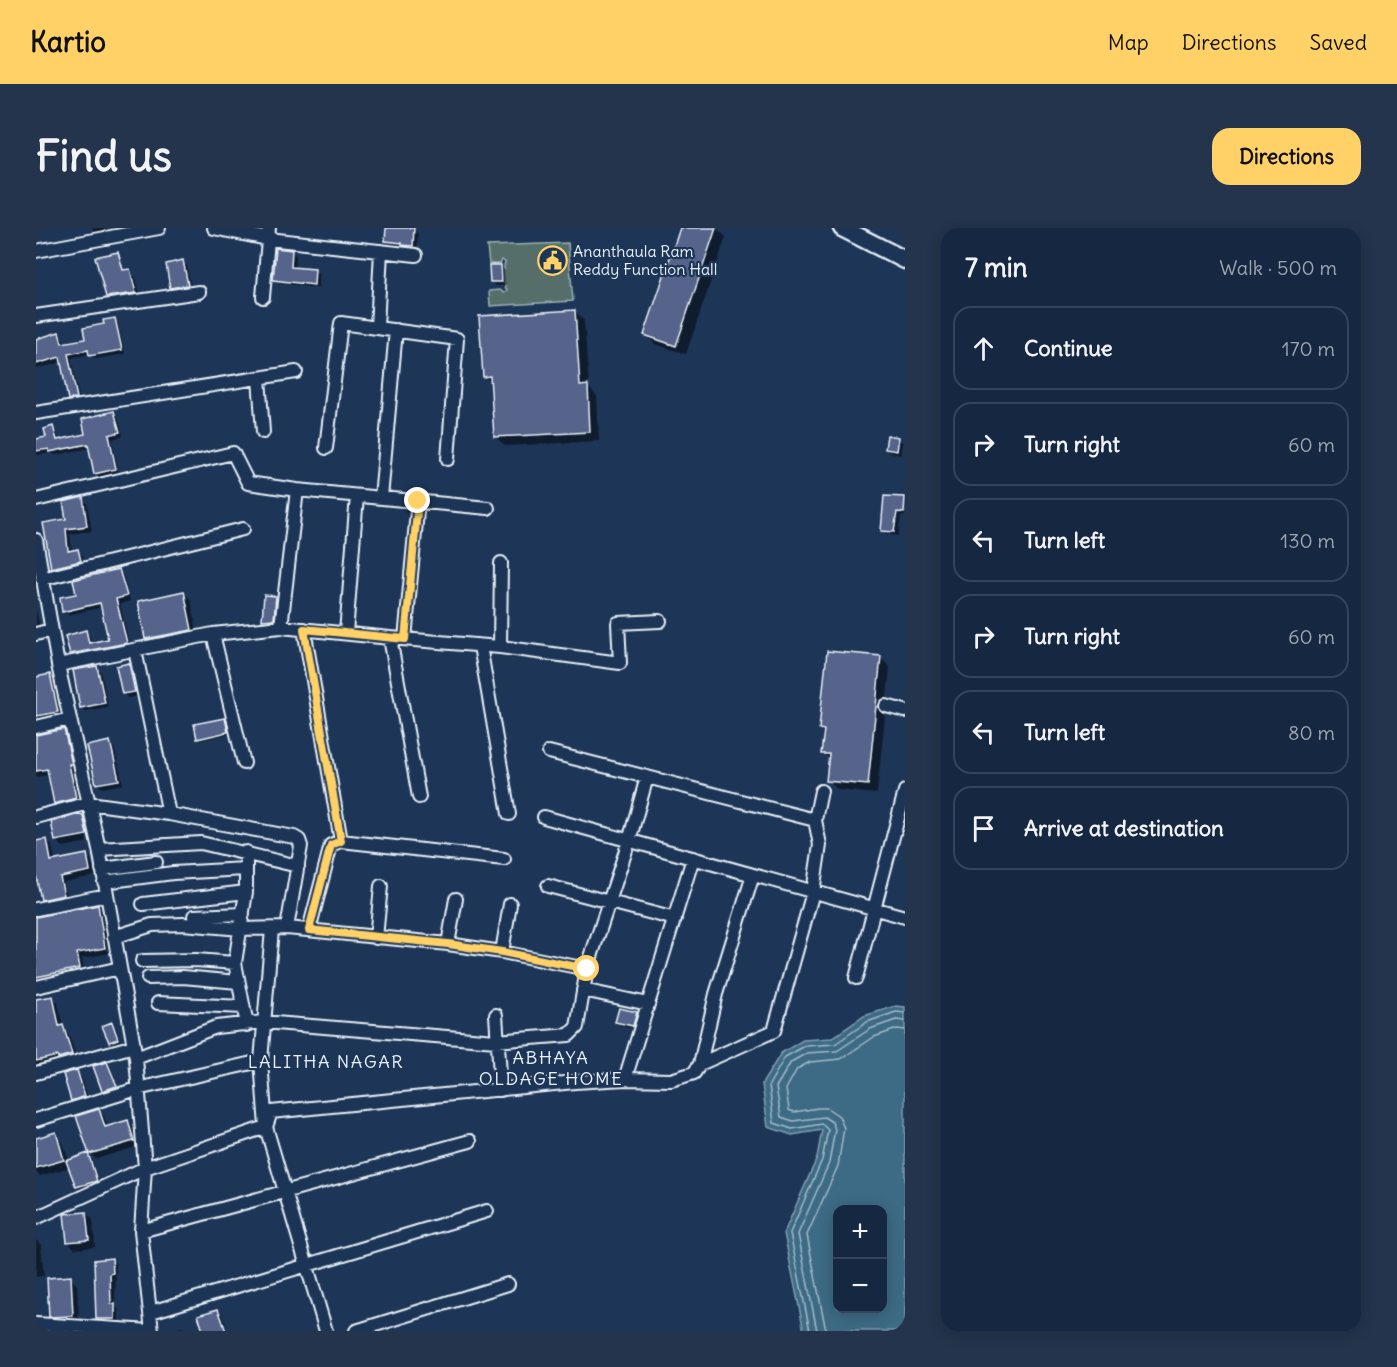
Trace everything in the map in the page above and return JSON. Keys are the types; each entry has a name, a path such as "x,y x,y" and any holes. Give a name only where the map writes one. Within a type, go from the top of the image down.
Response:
{"street":[{"path":"36,251 159,228"},
{"path":"214,228 416,255"},
{"path":"842,228 905,260"},
{"path":"263,297 268,234"},
{"path":"377,327 381,252"},
{"path":"36,316 199,292"},
{"path":"326,448 341,323 458,339 448,459"},
{"path":"381,498 396,330"},
{"path":"36,413 296,372"},
{"path":"259,378 263,432"},
{"path":"36,500 233,453 248,483 297,490 488,508"},
{"path":"281,627 297,490"},
{"path":"346,633 357,496"},
{"path":"405,639 418,501"},
{"path":"42,579 243,529"},
{"path":"36,540 58,665 99,849 134,1052 145,1168 141,1231 152,1331 36,1324"},
{"path":"500,647 501,563"},
{"path":"58,665 213,634 281,627 500,647 620,663 618,623 660,621"},
{"path":"304,629 341,841"},
{"path":"36,634 51,630"},
{"path":"213,634 244,763"},
{"path":"390,638 419,797"},
{"path":"480,646 509,814"},
{"path":"135,650 168,814"},
{"path":"886,706 905,711"},
{"path":"36,727 70,719"},
{"path":"549,752 815,820"},
{"path":"36,1073 134,1052 216,1027 263,1022 496,1041 569,1035 577,1027 587,969 629,841 647,777"},
{"path":"700,1064 774,1031 813,892 820,845 815,820 821,791"},
{"path":"856,978 905,791"},
{"path":"36,817 90,803 168,814 294,837 299,840 301,846 287,928"},
{"path":"544,817 905,917"},
{"path":"201,843 204,821"},
{"path":"227,826 241,852 245,869 246,892 235,963 247,1025"},
{"path":"309,930 331,845 341,841 504,860"},
{"path":"99,849 201,843 298,866"},
{"path":"625,1079 693,858"},
{"path":"102,869 156,862"},
{"path":"104,882 173,873 245,869"},
{"path":"266,1127 271,1112 625,1079 671,1080 694,1072 700,1064 716,994 753,875"},
{"path":"548,885 675,919"},
{"path":"376,938 381,886"},
{"path":"143,904 246,892"},
{"path":"36,909 107,895"},
{"path":"448,944 456,899"},
{"path":"502,952 510,904"},
{"path":"194,916 243,914"},
{"path":"114,937 152,925 183,924 241,929 287,928 448,944 587,969"},
{"path":"272,929 261,1061 266,1127 326,1331"},
{"path":"142,961 196,960 235,963"},
{"path":"36,987 120,968"},
{"path":"148,978 183,977 238,982"},
{"path":"583,990 648,1004"},
{"path":"158,1003 243,1007"},
{"path":"496,1015 501,1090"},
{"path":"36,1120 137,1089 261,1061"},
{"path":"36,1218 145,1168 266,1127"},
{"path":"141,1231 470,1141"},
{"path":"151,1312 487,1211"},
{"path":"356,1331 508,1284"}],"green space":[{"path":"568,243 573,301 490,306 489,291 500,290 504,293 507,290 505,262 502,260 500,264 489,264 487,246"}],"water":[{"path":"896,1006 905,1007 905,1331 804,1331 784,1233 817,1158 822,1130 792,1135 768,1127 762,1084 781,1053 803,1040 832,1038 864,1016"}],"building":[{"path":"386,228 414,228 413,246 385,241"},
{"path":"680,228 716,228 676,346 644,335"},
{"path":"276,248 292,250 291,267 315,269 314,285 273,280"},
{"path":"118,252 123,270 130,269 136,293 106,297 95,257"},
{"path":"183,260 188,285 170,288 166,264"},
{"path":"489,265 501,265 502,282 490,282"},
{"path":"575,310 580,386 588,385 590,432 494,437 490,376 483,377 479,316"},
{"path":"115,318 122,350 89,356 88,350 68,354 77,398 68,400 60,357 36,364 36,339 59,332 62,343 85,339 83,328 104,324 103,320"},
{"path":"114,411 120,432 109,435 116,469 94,474 88,444 49,452 49,449 36,451 36,439 46,437 44,429 53,426 57,440 85,434 82,419"},
{"path":"887,435 899,437 897,451 885,449"},
{"path":"884,496 905,497 904,513 897,512 894,532 881,531"},
{"path":"83,497 87,526 66,529 68,551 78,549 81,561 51,568 43,523 66,519 63,502"},
{"path":"119,569 127,596 116,599 127,643 70,654 65,636 86,630 89,643 108,639 100,603 62,612 60,597 76,594 73,580"},
{"path":"184,591 192,630 145,639 138,601"},
{"path":"264,595 276,596 274,619 262,620"},
{"path":"827,651 881,656 868,785 826,781 829,754 821,754 824,730 819,729"},
{"path":"129,663 135,692 122,694 116,666"},
{"path":"97,666 105,703 80,708 73,670"},
{"path":"50,674 58,712 36,716 36,677"},
{"path":"225,718 228,732 197,739 194,724"},
{"path":"64,729 72,764 69,764 76,798 54,804 47,769 36,771 36,735"},
{"path":"110,741 119,780 96,784 87,746"},
{"path":"79,814 83,815 87,835 55,841 51,822"},
{"path":"47,839 51,861 87,854 90,871 60,877 64,895 41,900 36,875 36,841"},
{"path":"98,905 105,948 77,953 80,968 36,977 36,917"},
{"path":"53,996 59,1026 63,1025 72,1054 36,1061 36,999"},
{"path":"619,1008 637,1012 633,1026 615,1022"},
{"path":"112,1022 118,1039 109,1042 102,1026"},
{"path":"107,1062 117,1086 102,1091 93,1066"},
{"path":"77,1070 85,1096 71,1101 63,1074"},
{"path":"99,1109 105,1127 128,1120 134,1141 89,1154 76,1116"},
{"path":"56,1132 64,1160 36,1168 36,1138"},
{"path":"88,1153 97,1181 76,1187 66,1161"},
{"path":"86,1212 89,1240 67,1242 64,1214"},
{"path":"112,1258 111,1304 115,1304 115,1319 96,1319 94,1260"},
{"path":"71,1276 73,1316 49,1317 47,1278"},
{"path":"218,1309 226,1331 203,1331 198,1315"}],"place":[{"name":"Ananthaula Ram Reddy Function Hall","path":"552,260"}],"district":[{"name":"LALITHA NAGAR","path":"326,1061"},
{"name":"ABHAYA OLDAGE HOME","path":"551,1067"}],"route":[{"path":"418,501 405,639 304,629 341,841 331,845 309,930 448,944 587,969"}]}
